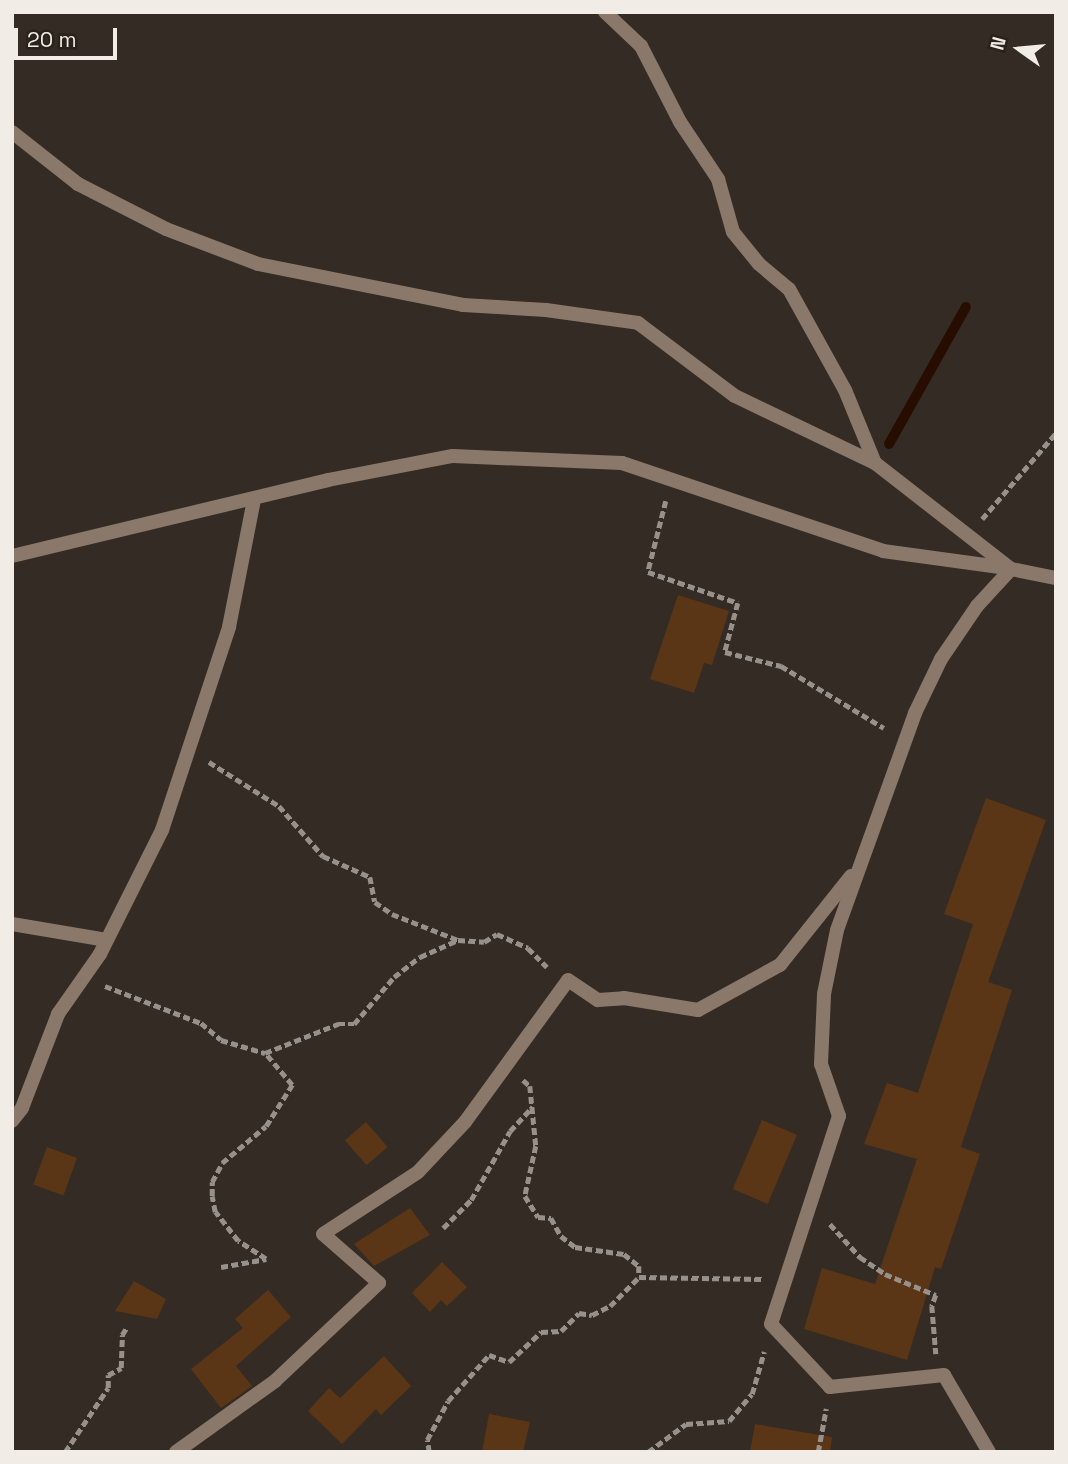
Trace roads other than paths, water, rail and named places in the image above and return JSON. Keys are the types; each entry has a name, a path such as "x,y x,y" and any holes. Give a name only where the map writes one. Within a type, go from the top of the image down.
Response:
{"street":[{"path":"605,12 641,46 680,122 718,179 733,232 759,264 789,289 845,390 875,463"},
{"path":"12,132 78,184 166,229 258,264 463,305 546,310 638,323 735,396 875,463 1011,569"},
{"path":"12,556 453,456 622,463 883,551 1056,578"},
{"path":"12,1121 22,1108 58,1014 107,940 162,830 229,628 254,499"},
{"path":"989,1452 944,1375 830,1387 771,1324 839,1116 821,1065 824,994 837,930 905,740 942,659 977,606 1011,569"},
{"path":"176,1452 275,1381 379,1283 323,1234 418,1172 465,1122 568,980 598,1000 624,998 698,1010 780,965 858,867"},
{"path":"12,924 107,940"}],"waterway":[{"path":"889,444 966,307"}]}
